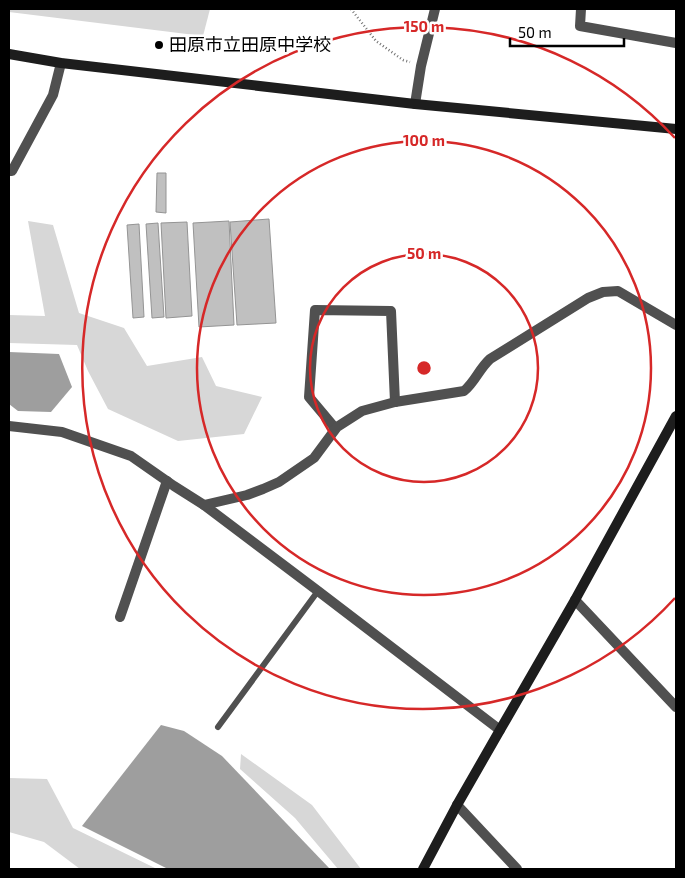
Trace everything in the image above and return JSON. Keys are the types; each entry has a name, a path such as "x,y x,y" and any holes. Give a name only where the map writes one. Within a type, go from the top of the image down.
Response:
{"street":[{"path":"415,104 421,66 435,9"},
{"path":"581,9 580,26 676,43"},
{"path":"9,54 61,63 415,104 676,129"},
{"path":"9,171 12,172 54,95 61,63"},
{"path":"204,505 247,495 279,482 314,458 335,428 362,411 394,402 464,391 470,386 482,366 490,359 588,298 603,292 618,291 676,325"},
{"path":"335,428 309,397 315,310 391,312 394,402"},
{"path":"423,869 457,805 575,600 676,416"},
{"path":"9,426 62,432 131,456 204,505 500,730"},
{"path":"120,617 167,481"},
{"path":"575,600 676,707"},
{"path":"457,805 517,869"}],"lane":[{"path":"218,727 318,591"}],"path":[{"path":"351,9 376,40 403,60 421,66"}],"shaded area":[{"path":"9,9 210,9 203,36 9,12"},
{"path":"28,221 53,225 79,313 124,328 147,366 202,357 216,386 262,397 244,434 178,441 108,409 77,345 9,343 9,315 45,316"},
{"path":"9,352 59,354 72,387 51,412 18,411 9,404"},
{"path":"161,725 184,731 222,756 330,869 168,869 82,826"},
{"path":"241,754 312,805 361,869 338,869 295,818 240,769"},
{"path":"9,778 47,779 73,828 157,869 80,869 44,842 9,832"}],"building":[{"path":"157,173 166,173 166,213 156,212"},
{"path":"269,219 276,323 237,325 230,222"},
{"path":"229,221 234,325 199,327 193,223"},
{"path":"187,222 192,316 166,318 161,223"},
{"path":"158,223 164,317 152,318 146,224"},
{"path":"139,224 144,317 133,318 127,225"}],"place":[{"name":"田原市立田原中学校","path":"159,45"}]}
